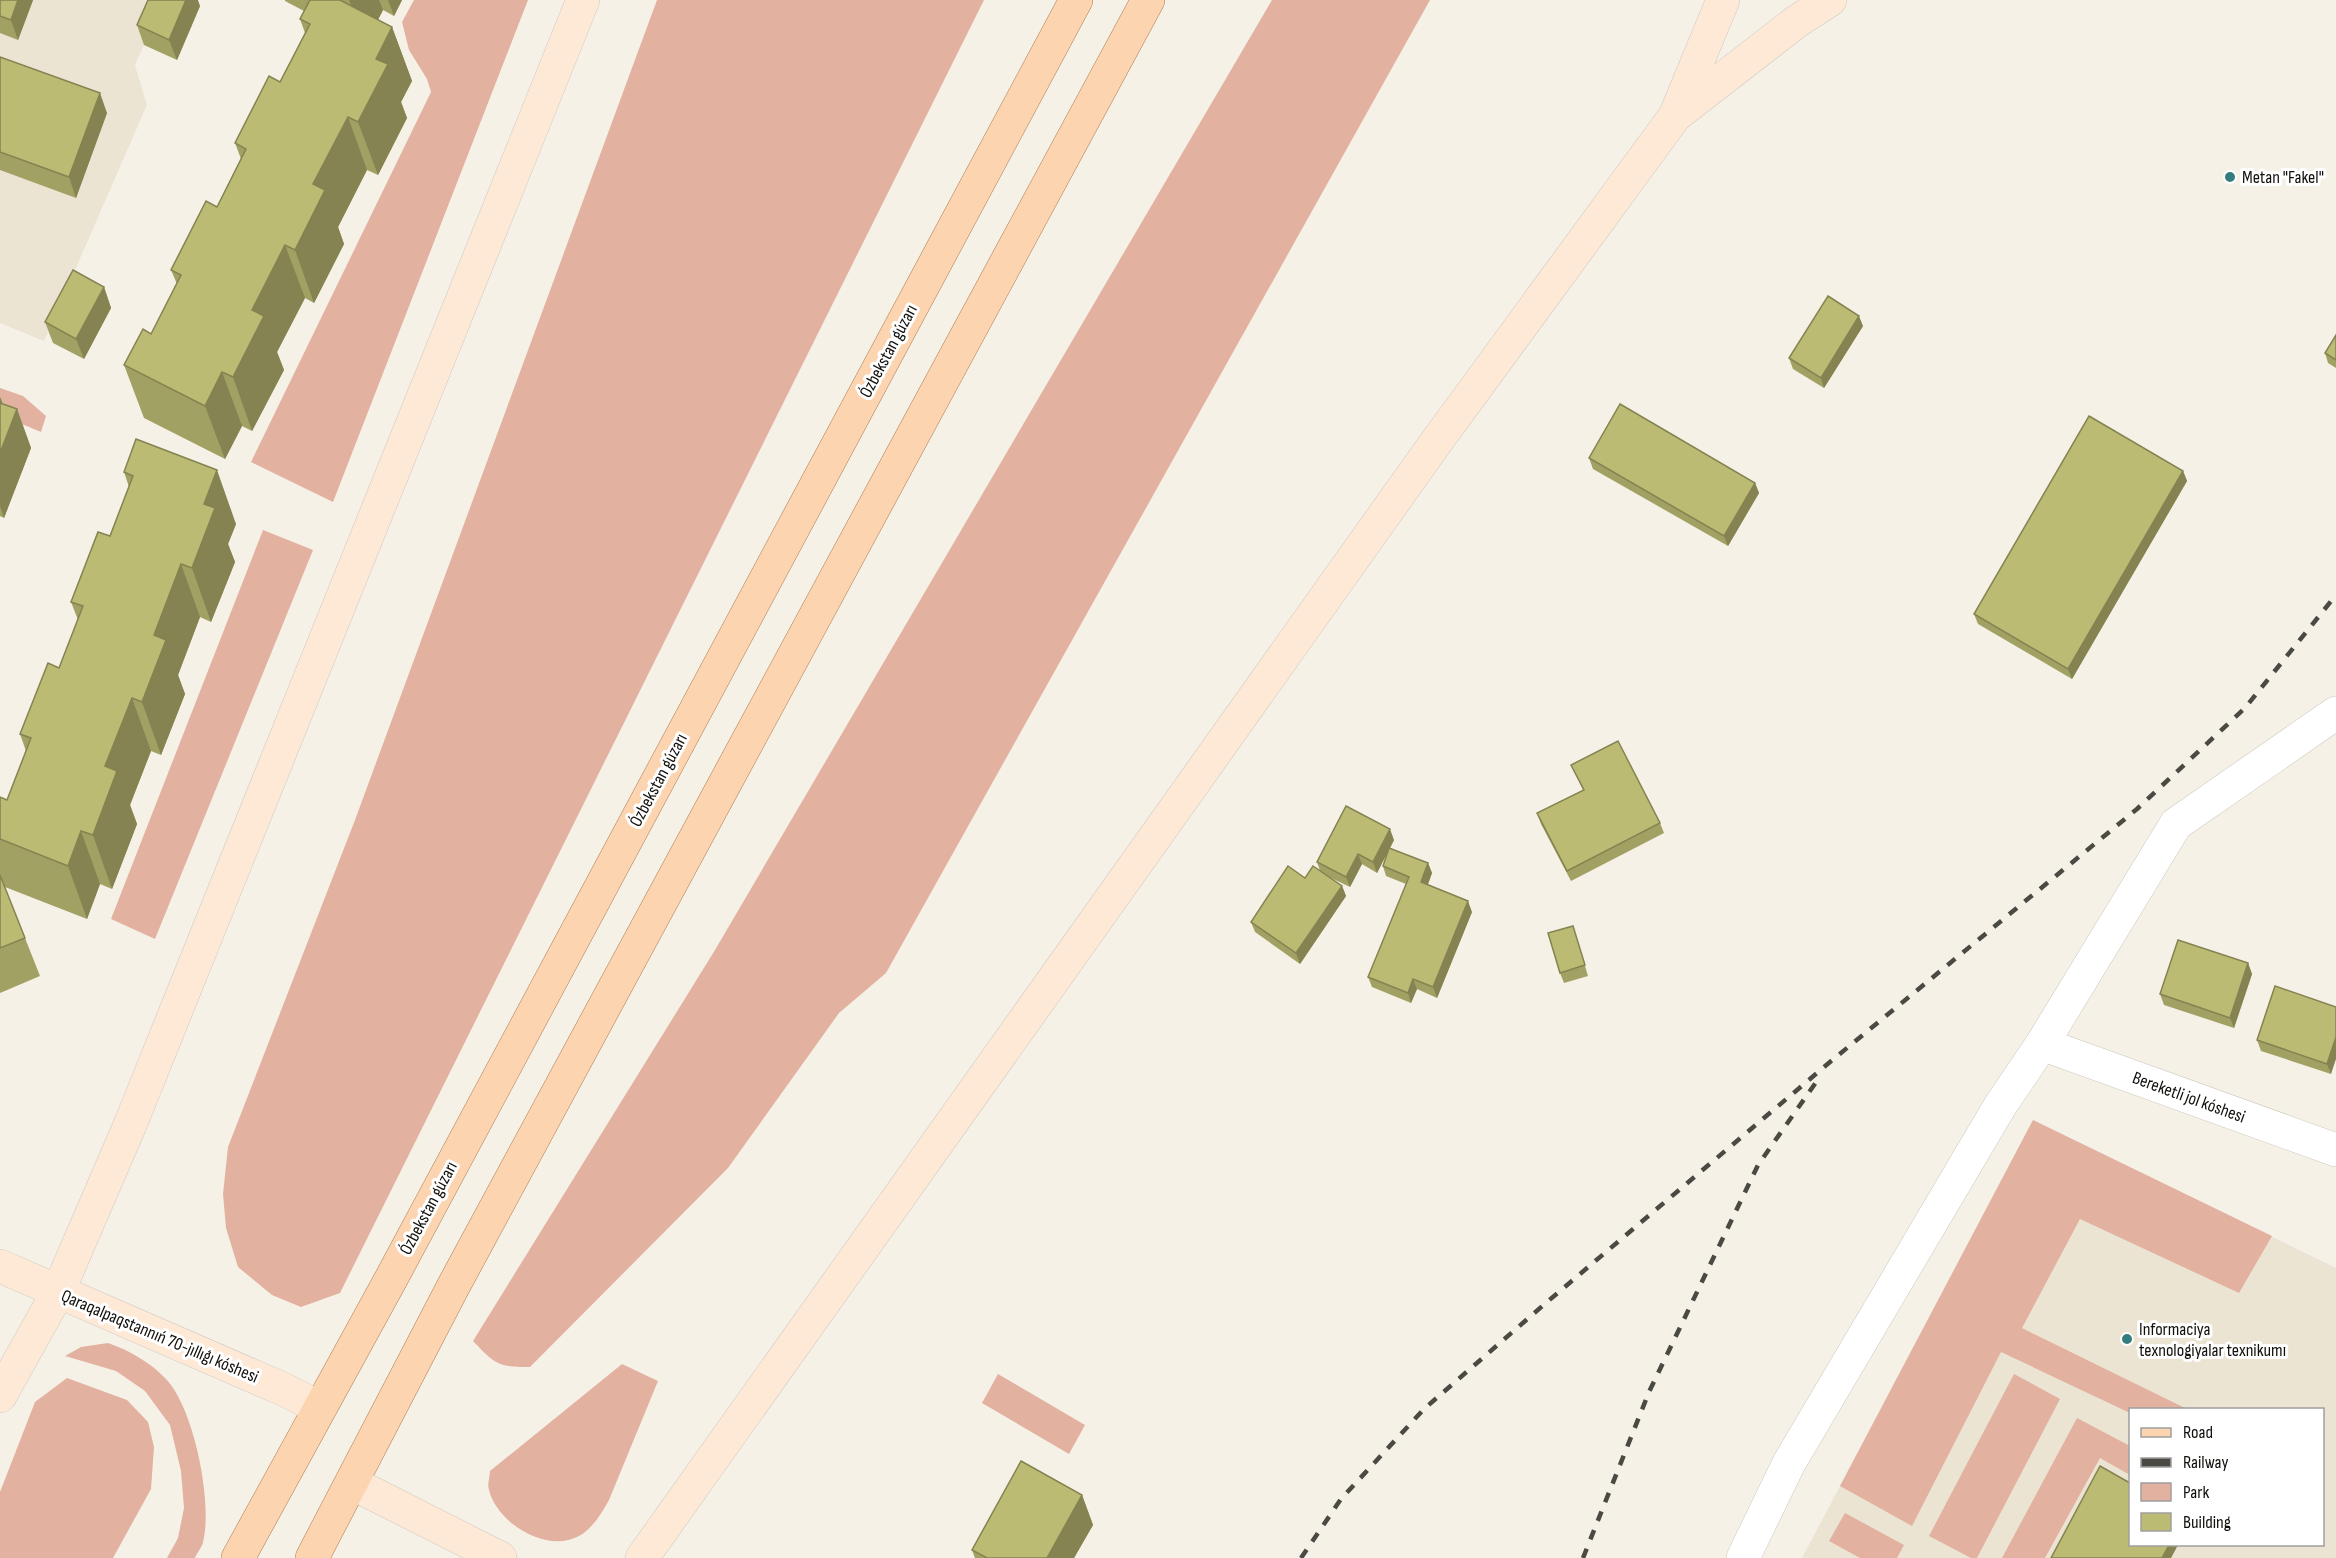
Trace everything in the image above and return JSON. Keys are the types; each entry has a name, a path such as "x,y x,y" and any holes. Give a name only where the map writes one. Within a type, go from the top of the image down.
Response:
{"main road":[{"path":"0,1396 57,1292 130,1125 583,0"},
{"name":"Ózbekstan gúzarı","path":"238,1558 1076,0"},
{"path":"312,1558 454,1286 1148,0"},
{"path":"642,1558 1434,445 1674,116 1723,0"},
{"path":"1674,116 1796,22 1830,0"},
{"name":"Qaraqalpaqstannıń 70-jıllıǵı kóshesi","path":"0,1266 285,1390 320,1408"},
{"path":"352,1483 500,1558"}],"street":[{"path":"1743,1558 1789,1463 2000,1106 2042,1044 2176,824 2336,713"},
{"name":"Bereketli jol kóshesi","path":"2042,1044 2336,1150"}],"shaded area":[{"path":"0,0 164,0 135,65 147,105 44,341 0,323"},
{"name":"Informaciya texnologiyalar texnikumı","path":"2033,1120 2336,1268 2336,1558 1802,1558"}],"green space":[{"path":"414,0 528,0 333,502 251,462 431,92 427,79 409,50 402,22"},
{"path":"657,0 984,0 340,1293 301,1307 272,1295 238,1267 226,1228 223,1194 228,1147 355,820"},
{"path":"1272,0 1430,0 886,973 839,1013 728,1168 530,1367 498,1363 473,1341 715,950"},
{"path":"0,388 23,396 46,416 41,432 0,415"},
{"path":"263,530 313,550 155,939 111,919"},
{"path":"2033,1120 2272,1236 2239,1293 2080,1219 2022,1328 2185,1408 2129,1408 2129,1413 2001,1352 1912,1526 1840,1486"},
{"path":"108,1343 124,1349 160,1373 176,1393 185,1411 199,1457 205,1504 203,1542 195,1558 167,1558 178,1538 184,1508 181,1471 170,1425 145,1391 116,1371 65,1356 81,1347"},
{"path":"622,1364 658,1381 609,1500 588,1529 579,1536 566,1541 539,1538 525,1532 502,1514 494,1502 488,1488 490,1471"},
{"path":"998,1374 1085,1425 1069,1454 982,1403"},
{"path":"2014,1374 2060,1399 1977,1558 1971,1558 1929,1536"},
{"path":"67,1378 127,1400 148,1422 154,1447 151,1489 113,1558 0,1558 0,1492 35,1402"},
{"path":"2077,1418 2129,1445 2129,1474 2100,1458 2045,1558 2002,1558"},
{"path":"1845,1513 1904,1545 1897,1558 1860,1558 1829,1541"}],"building":[{"path":"0,0 18,0 11,20 0,16"},
{"path":"148,0 186,0 169,40 137,25"},
{"path":"310,0 340,0 392,27 376,59 388,64 358,122 348,117 313,184 325,190 295,250 285,245 252,310 264,316 233,377 222,372 205,406 124,365 143,329 151,334 181,275 171,270 206,201 217,207 246,149 235,143 269,76 280,82 310,24 300,19"},
{"path":"0,57 100,93 69,177 0,152"},
{"path":"73,270 104,287 76,339 45,322"},
{"path":"1828,296 1859,316 1821,378 1789,358"},
{"path":"2336,335 2336,360 2325,353"},
{"path":"0,403 17,409 0,453"},
{"path":"1620,404 1755,483 1724,536 1589,458"},
{"path":"2089,416 2183,471 2068,669 1974,614"},
{"path":"136,439 217,470 204,504 215,508 192,568 181,564 154,635 166,640 142,702 132,698 105,766 117,771 93,835 81,831 68,866 0,839 0,797 7,800 31,738 20,734 48,663 59,668 83,606 71,602 98,532 110,536 133,476 124,472"},
{"path":"1618,741 1660,823 1567,871 1537,813 1584,790 1571,765"},
{"path":"1346,806 1390,829 1373,862 1358,854 1346,877 1317,862"},
{"path":"1389,848 1428,863 1421,882 1468,901 1433,987 1413,979 1408,993 1368,977 1409,877 1383,866"},
{"path":"1288,866 1305,878 1313,866 1342,886 1296,953 1251,922"},
{"path":"0,875 25,938 0,948"},
{"path":"1573,926 1585,965 1560,973 1548,933"},
{"path":"2178,940 2248,963 2230,1018 2160,994"},
{"path":"2275,986 2336,1007 2336,1037 2327,1064 2257,1040"},
{"path":"1021,1461 1082,1495 1047,1558 987,1558 972,1550"},
{"path":"2100,1466 2129,1482 2129,1546 2168,1546 2162,1558 2051,1558"}],"railway":[{"path":"1301,1558 1341,1499 1424,1409 1830,1062 2137,809 2245,708 2336,595"},
{"path":"1583,1558 1649,1392 1758,1165 1819,1078"}],"place":[{"name":"Metan \"Fakel\"","path":"2230,177"},
{"name":"Informaciya texnologiyalar texnikumı","path":"2127,1339"}]}
